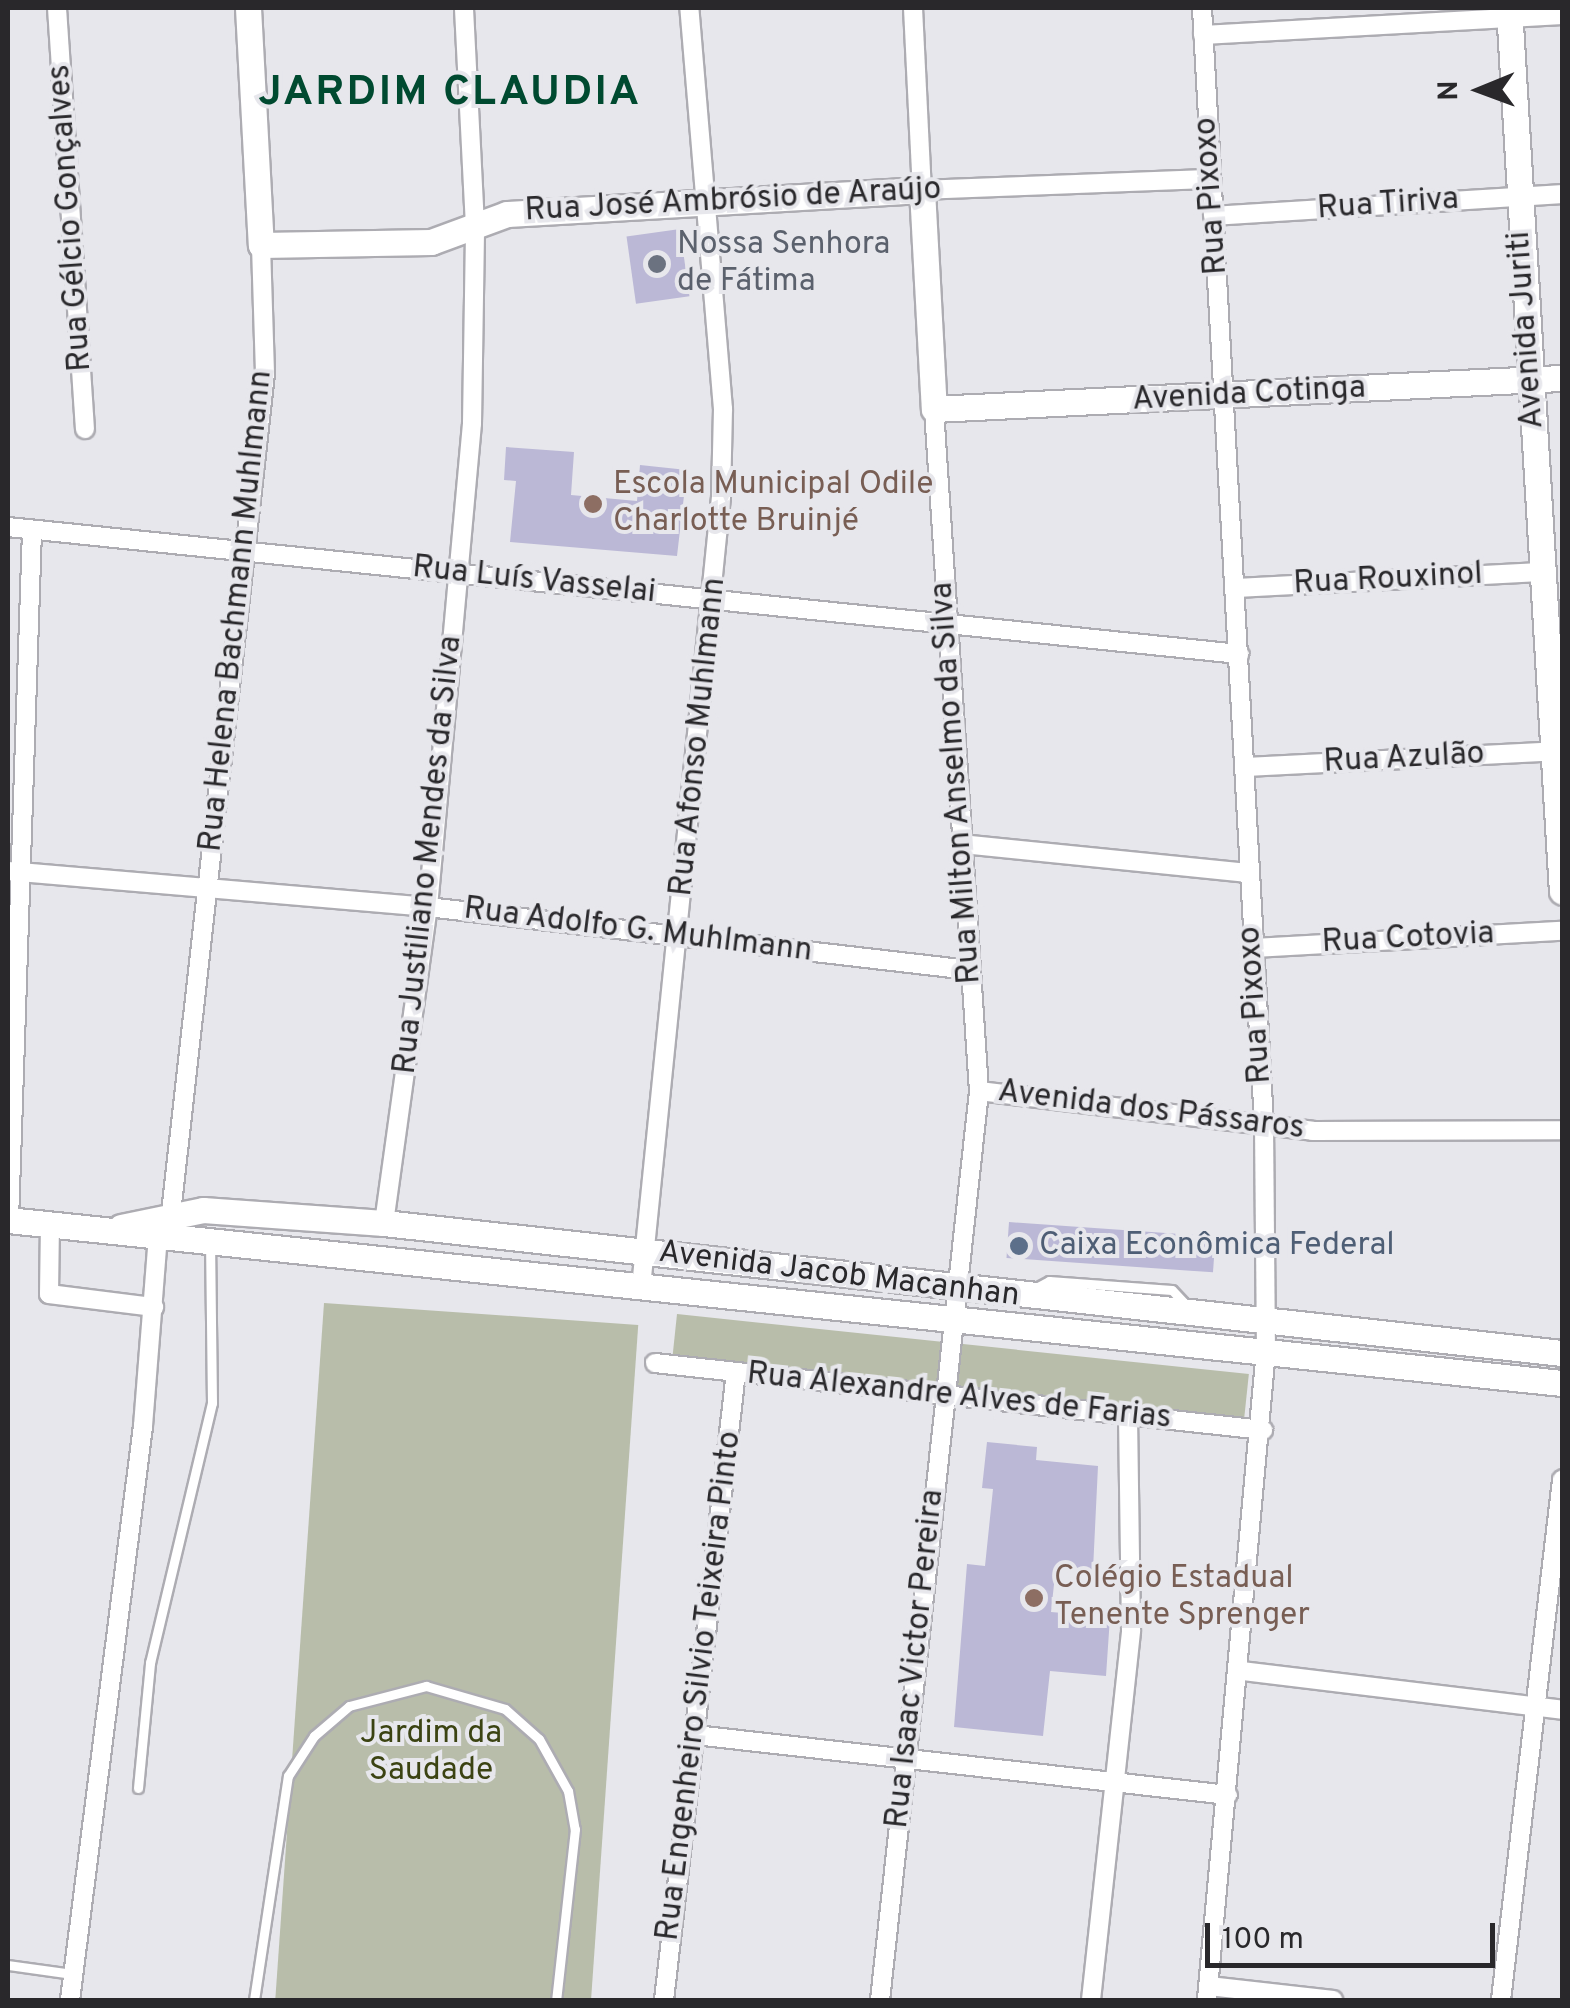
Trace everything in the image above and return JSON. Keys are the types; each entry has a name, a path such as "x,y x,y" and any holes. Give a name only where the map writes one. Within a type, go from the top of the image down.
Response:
{"main road":[{"name":"Rua Helena Bachmann Muhlmann","path":"248,8 261,245"},
{"name":"Avenida Juriti","path":"1509,12 1541,572 1557,751 1562,891"},
{"name":"Rua José Ambrósio de Araújo","path":"261,245 432,242 508,214 922,190"},
{"name":"Rua Milton Anselmo da Silva","path":"922,190 934,409"},
{"name":"Avenida Cotinga","path":"934,409 1227,398 1562,378"},
{"name":"Avenida Jacob Macanhan","path":"116,1228 171,1212 384,1223 955,1290 1562,1354"},
{"path":"171,1212 203,1242"},
{"name":"Avenida Jacob Macanhan","path":"8,1220 116,1228 203,1242 1562,1382"}],"street":[{"name":"Rua Gélcio Gonçalves","path":"57,8 85,428"},
{"name":"Rua Justiliano Mendes da Silva","path":"384,1223 428,907 460,575 475,226 464,8"},
{"name":"Rua Afonso Muhlmann","path":"641,1287 714,598 723,409 699,202 690,8"},
{"name":"Rua Milton Anselmo da Silva","path":"914,8 922,190"},
{"name":"Rua Pixoxo","path":"1202,8 1227,398 1247,873 1264,1124 1266,1350 1242,1671 1208,1993"},
{"path":"1203,35 1509,12 1562,15"},
{"name":"Rua José Ambrósio de Araújo","path":"922,190 1210,178"},
{"name":"Rua Tiriva","path":"1213,216 1562,194"},
{"name":"Rua Helena Bachmann Muhlmann","path":"171,1212 264,373 261,245"},
{"name":"Rua Milton Anselmo da Silva","path":"934,409 944,625 979,1091 951,1318"},
{"name":"Rua Luís Vasselai","path":"8,527 1239,654"},
{"path":"8,1220 14,1047 28,872 32,531"},
{"name":"Rua Rouxinol","path":"1236,588 1541,572"},
{"name":"Rua Azulão","path":"1245,768 1557,751"},
{"path":"962,844 1247,873"},
{"name":"Rua Adolfo G. Muhlmann","path":"8,871 428,907 969,970"},
{"name":"Rua Cotovia","path":"1254,948 1562,931"},
{"name":"Avenida dos Pássaros","path":"979,1091 1264,1124 1562,1130"},
{"path":"50,1223 49,1294 154,1307"},
{"path":"70,2000 154,1307 158,1237"},
{"name":"Rua Isaac Victor Pereira","path":"880,2000 951,1318"},
{"name":"Rua Alexandre Alves de Farias","path":"654,1363 1263,1430"},
{"name":"Rua Engenheiro Silvio Teixeira Pinto","path":"664,2000 736,1372"},
{"path":"1092,2000 1132,1630 1128,1416"},
{"path":"1501,2000 1562,1480"},
{"path":"1242,1671 1562,1710"},
{"path":"695,1735 1228,1794"},
{"path":"1208,1993 1333,2000"}],"lane":[{"path":"138,1788 150,1663 212,1403 203,1242"},
{"path":"254,2000 288,1776 314,1736 349,1706 426,1686 505,1710 539,1739 568,1791 575,1829 556,2000"},
{"path":"8,1965 73,1974"}],"green space":[{"name":"Jardim da Saudade","path":"324,1303 638,1325 591,2000 275,2000"},
{"path":"677,1314 1249,1374 1244,1418 672,1358"}],"building":[{"name":"Nossa Senhora de Fátima","path":"680,229 689,296 636,304 627,237"},
{"path":"506,447 574,452 571,495 637,501 640,465 687,470 677,556 510,542 516,481 504,480"},
{"path":"1009,1222 1215,1236 1213,1272 1006,1258"},
{"name":"Colégio Estadual Tenente Sprenger","path":"987,1442 1037,1447 1036,1460 1098,1466 1093,1570 1056,1566 1051,1612 1110,1617 1106,1676 1050,1671 1043,1736 954,1727 967,1564 985,1566 993,1489 982,1488"}],"place":[{"name":"Nossa Senhora de Fátima","path":"657,264"},
{"name":"Escola Municipal Odile Charlotte Bruinjé","path":"593,504"},
{"name":"Caixa Econômica Federal","path":"1019,1246"},
{"name":"Colégio Estadual Tenente Sprenger","path":"1034,1598"}],"district":[{"name":"JARDIM CLAUDIA","path":"450,94"}]}
